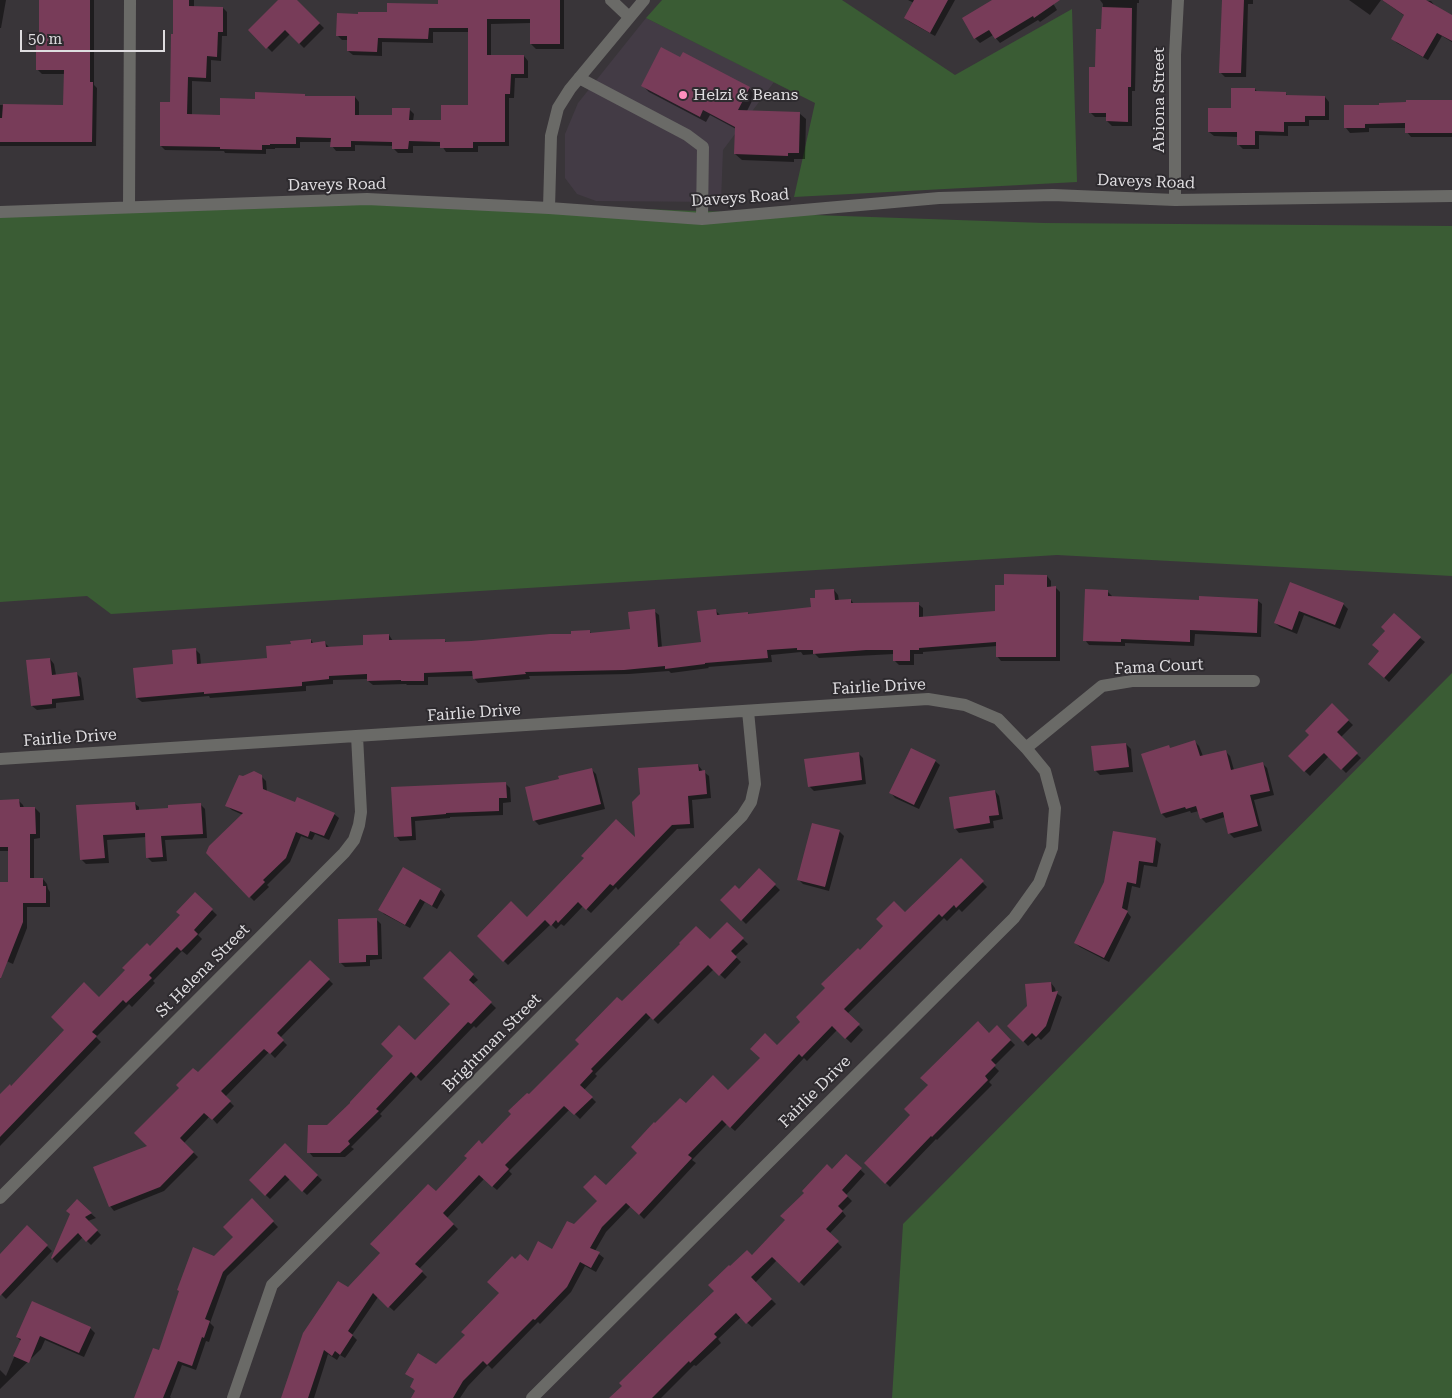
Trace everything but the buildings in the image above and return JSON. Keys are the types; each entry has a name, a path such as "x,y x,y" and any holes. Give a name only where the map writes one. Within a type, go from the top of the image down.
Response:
{"street":[{"path":"129,207 130,0"},
{"path":"611,0 629,17"},
{"path":"549,208 551,136 558,108 570,89 644,0"},
{"name":"Abiona Street","path":"1175,200 1175,55 1178,0"},
{"path":"579,78 687,135 703,147 702,219"},
{"name":"Daveys Road","path":"0,212 367,199 549,208 702,219 939,198 1053,195 1175,200 1452,196"},
{"name":"Fama Court","path":"1026,748 1102,686 1132,681 1254,680"},
{"name":"Fairlie Drive","path":"0,759 928,699 965,705 998,719 1026,748 1045,771 1056,808 1052,848 1046,866 1039,883 1019,911 532,1398"},
{"name":"Brightman Street","path":"233,1398 272,1285 742,816 751,802 755,784 748,711"},
{"name":"St Helena Street","path":"0,1198 344,853 354,840 359,825 357,736"}],"shaded area":[{"path":"646,18 774,82 723,150 721,202 596,201 577,194 565,178 565,134 578,103"}],"green space":[{"path":"662,0 842,0 955,75 1072,9 1077,182 794,197 815,103 646,18"},
{"path":"354,199 1044,223 1452,226 1452,576 1057,555 111,614 87,596 0,602 0,216"},
{"path":"1452,673 1452,1398 892,1398 903,1224"}],"place":[{"name":"Helzi & Beans","path":"683,95"}]}
